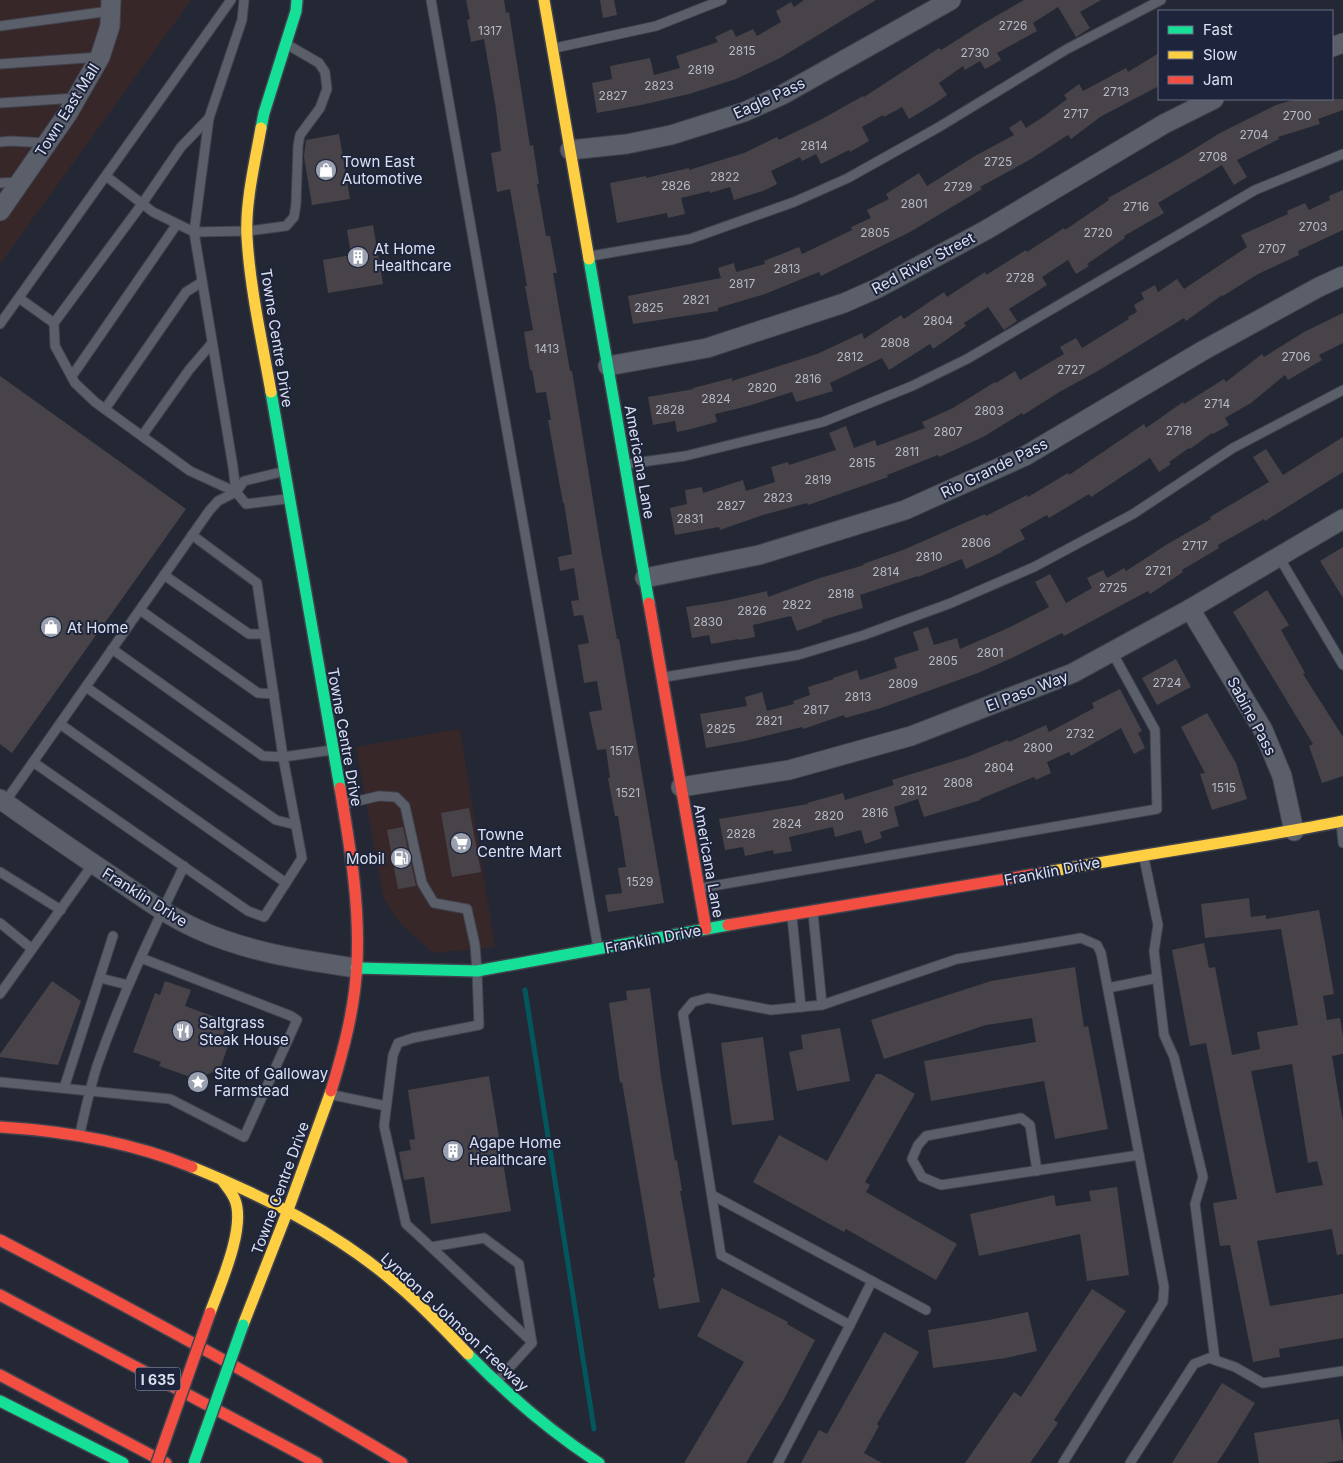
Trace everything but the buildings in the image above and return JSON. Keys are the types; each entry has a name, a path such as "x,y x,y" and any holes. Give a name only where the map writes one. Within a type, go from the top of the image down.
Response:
{"main road":[{"name":"Towne Centre Drive","path":"194,1463 243,1325 288,1212 330,1094 344,1046 353,1000 356,968 356,898 342,805 252,287 248,231 251,180 264,113 296,11 297,0"},
{"name":"Americana Lane","path":"544,0 706,929"},
{"name":"Franklin Drive","path":"356,968 477,971 792,914 1002,881 1143,854 1294,831 1342,821"},
{"name":"Lyndon B Johnson Freeway","path":"0,1127 79,1136 132,1146 178,1161 288,1212 366,1260 409,1295 496,1382 577,1449 599,1463"},
{"path":"157,1463 238,1233 239,1215 236,1201 222,1180"},
{"path":"0,1240 188,1339 315,1410 402,1463"},
{"name":"I 635","path":"0,1294 317,1463"},
{"path":"0,1375 166,1463"},
{"path":"0,1401 123,1463"}],"street":[{"name":"Eagle Pass","path":"570,150 627,144 671,136 744,112 782,95 924,17 951,0"},
{"name":"Town East Mall","path":"0,211 76,98 100,57 110,26 111,6"},
{"name":"Red River Street","path":"608,366 707,348 844,303 878,288 986,230 1164,124 1212,100"},
{"name":"Rio Grande Pass","path":"644,578 759,556 905,510 1025,456 1204,350 1319,287 1343,276"},
{"name":"El Paso Way","path":"681,787 789,770 911,736 1073,673 1190,609 1343,519"},
{"name":"Sabine Pass","path":"1190,609 1263,730 1282,776 1294,831"},
{"name":"Franklin Drive","path":"2,801 162,910 197,929 253,949 308,961 356,968"}],"lane":[{"path":"0,324 231,0"},
{"path":"236,492 194,232 209,118 242,20 244,0"},
{"path":"431,0 598,950"},
{"path":"552,48 656,26 722,0"},
{"path":"589,257 690,239 794,202 848,178 939,127 1067,49 1161,0"},
{"path":"0,26 111,6"},
{"path":"106,176 153,212 194,232 248,231 286,226 294,217 300,135 320,108 327,89 325,72 319,63 286,44"},
{"path":"0,64 100,57"},
{"path":"0,103 76,98"},
{"path":"209,118 181,147 142,204 54,323 55,346 75,383 105,409 190,471 236,492 246,504 289,498"},
{"path":"0,142 46,144"},
{"path":"625,464 685,456 822,422 912,386 967,359 1255,190 1343,154"},
{"path":"0,184 20,182"},
{"path":"72,376 177,224"},
{"path":"105,409 186,292 202,282"},
{"path":"18,298 54,323"},
{"path":"142,436 189,370 212,343"},
{"path":"662,678 798,655 864,635 951,603 1034,567 1133,514 1234,448 1343,390"},
{"path":"2,801 33,762 218,501 236,492 244,481 284,472"},
{"path":"33,762 248,911 264,917 302,858 283,757 257,583 192,536"},
{"path":"1279,557 1343,665"},
{"path":"164,575 249,634 265,634"},
{"path":"140,610 258,693 274,694"},
{"path":"112,649 263,756 283,757 332,750"},
{"path":"698,888 1157,809 1155,730 1112,652"},
{"path":"86,687 276,820 296,825"},
{"path":"60,724 286,883"},
{"path":"342,805 379,796 396,797 405,806 422,883 434,903 467,909 475,944 479,1025 413,1038 398,1043 393,1054 384,1126 406,1224 532,1343"},
{"path":"1342,821 1343,843"},
{"path":"1143,854 1158,925 1154,951 1164,1035 1174,1057 1202,1177 1195,1204 1215,1360"},
{"path":"0,994 93,864"},
{"path":"79,1136 96,1068 128,986 184,866"},
{"path":"0,872 61,910"},
{"path":"813,911 822,1005"},
{"path":"792,914 800,1007"},
{"path":"0,923 32,949"},
{"path":"64,1088 113,936"},
{"path":"850,1325 721,1255 683,1014 692,1002 708,998 771,1010 822,1005 957,959 1081,938 1097,945 1101,953 1108,988 1164,1287 1163,1302 1063,1463"},
{"path":"0,1082 170,1099 244,1137 297,1020 291,1016 141,958"},
{"path":"100,978 128,986"},
{"path":"1108,988 1157,978"},
{"path":"330,1094 386,1106"},
{"path":"1037,1170 1030,1125 1021,1118 926,1136 918,1145 912,1159 922,1177 941,1185 1139,1155"},
{"path":"712,1195 926,1310"},
{"path":"431,1247 484,1238 519,1264 532,1343"},
{"path":"778,1463 872,1281"},
{"path":"496,1382 532,1343"},
{"path":"1130,1463 1194,1364 1209,1358 1235,1367 1263,1383 1343,1370"}],"shaded area":[{"path":"0,0 191,0 0,264"},
{"path":"460,729 495,947 433,953 399,922 384,899 356,747"}],"waterway":[{"path":"525,990 594,1429"}],"traffic: fast":[{"path":"261,128 296,11 297,0"},
{"path":"589,259 649,603"},
{"path":"271,392 340,788"},
{"path":"356,968 477,971 728,925"},
{"path":"194,1463 243,1325"},
{"path":"468,1354 530,1412 564,1439 599,1463"},
{"path":"0,1401 123,1463"}],"traffic: slow":[{"path":"544,0 589,259"},
{"path":"261,128 249,197 247,237 254,295 271,392"},
{"path":"1042,873 1343,821"},
{"path":"243,1325 288,1210 331,1091"},
{"path":"192,1167 272,1203 348,1247 404,1290 468,1354"},
{"path":"210,1313 235,1241 237,1226 235,1200 222,1180"}],"traffic: jam":[{"path":"649,603 706,929"},
{"path":"331,1091 348,1028 354,996 358,941 356,897 351,854 340,788"},
{"path":"728,925 1042,873"},
{"path":"0,1127 49,1131 98,1139 146,1151 192,1167"},
{"path":"0,1240 203,1348 402,1463"},
{"path":"0,1295 317,1463"},
{"path":"157,1463 210,1313"},
{"path":"0,1375 166,1463"}],"place":[{"name":"Town East Automotive","path":"326,170"},
{"name":"At Home Healthcare","path":"358,257"},
{"name":"At Home","path":"51,627"},
{"name":"Towne Centre Mart","path":"461,843"},
{"name":"Mobil","path":"401,858"},
{"name":"Saltgrass Steak House","path":"183,1031"},
{"name":"Site of Galloway Farmstead","path":"198,1082"},
{"name":"Agape Home Healthcare","path":"453,1151"}]}
